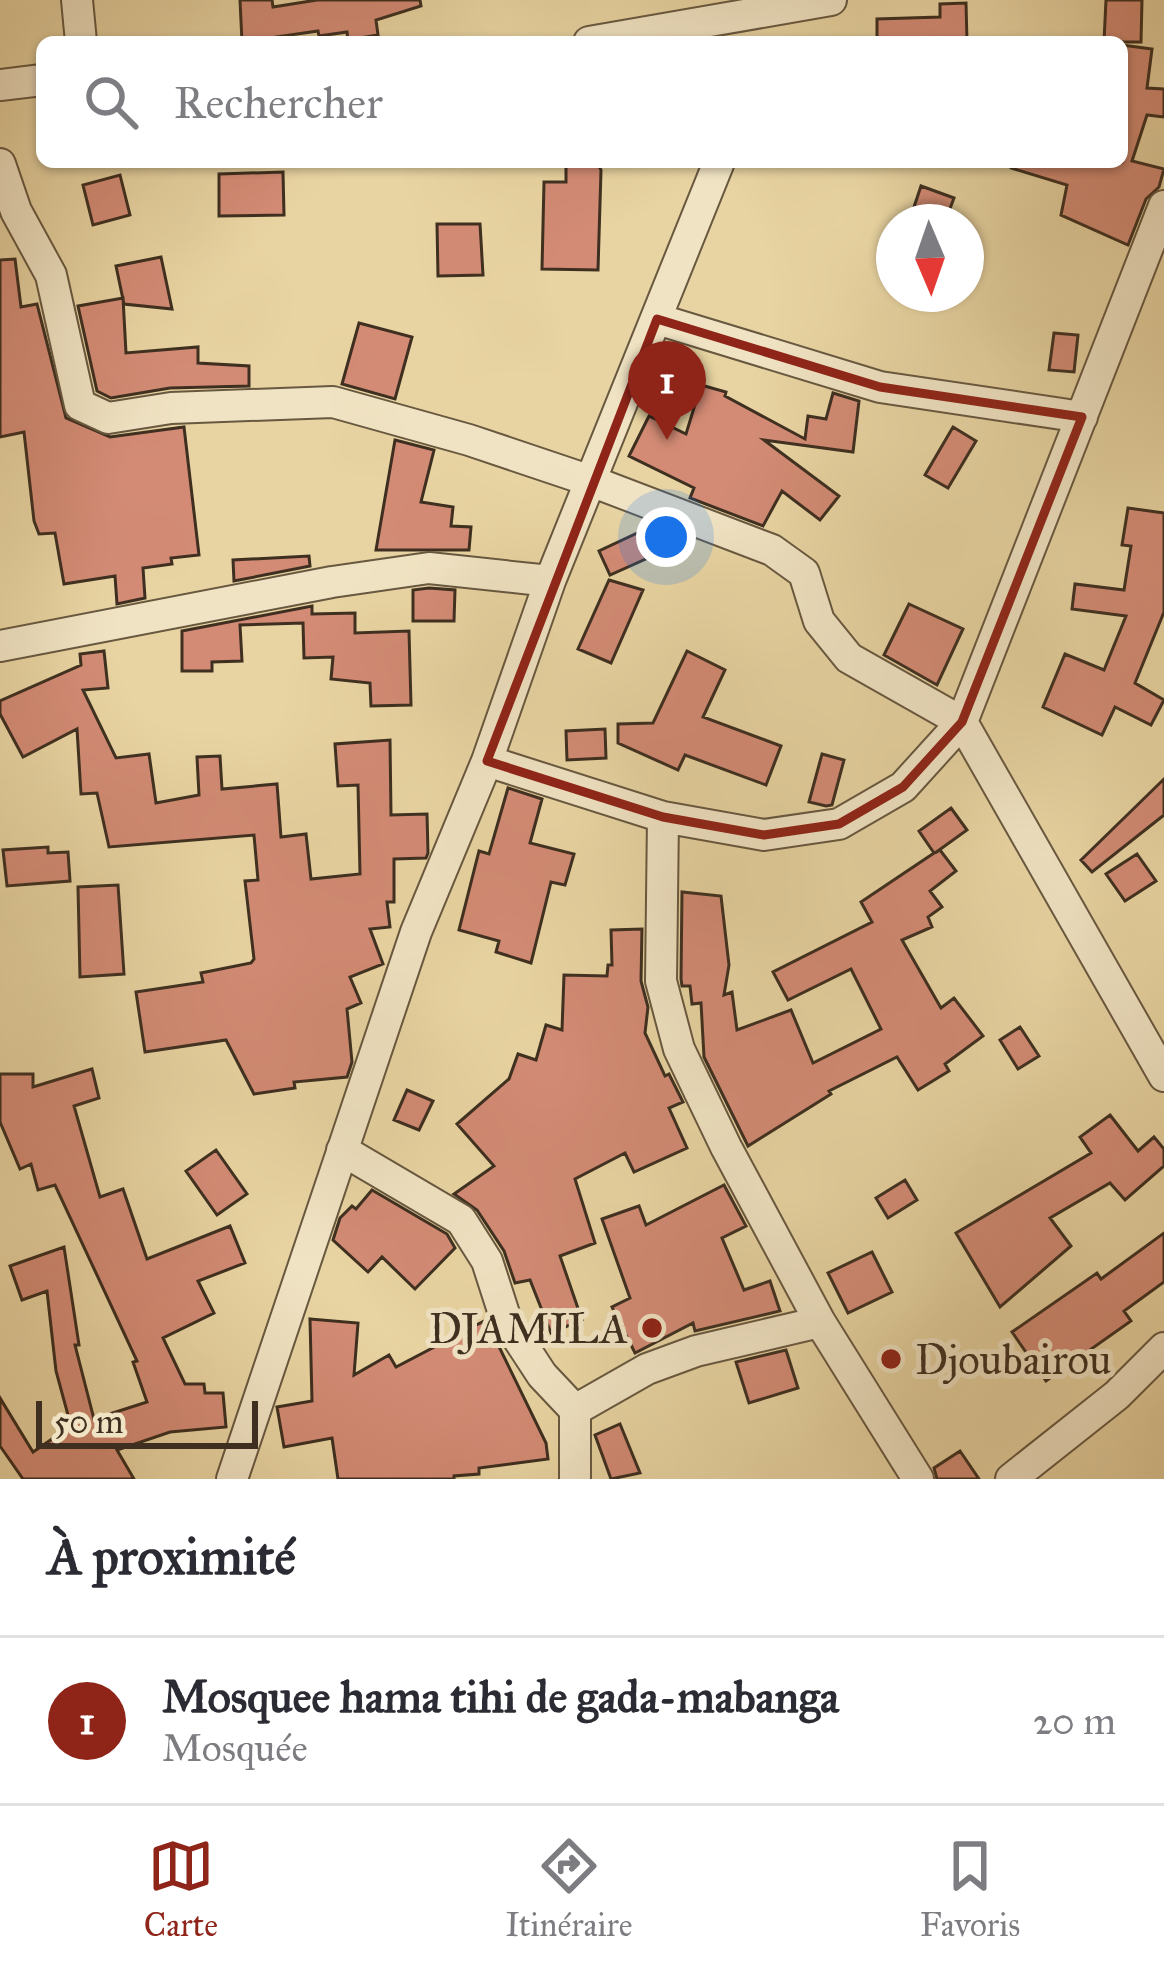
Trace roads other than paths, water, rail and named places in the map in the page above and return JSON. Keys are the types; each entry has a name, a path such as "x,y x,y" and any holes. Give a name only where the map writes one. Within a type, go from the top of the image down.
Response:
{"street":[{"path":"76,0 80,36"},
{"path":"624,36 831,0"},
{"path":"768,36 779,9"},
{"path":"0,85 36,81"},
{"path":"0,164 16,211 51,275 80,405 109,418 171,407 333,402 591,481 772,550 804,573 819,621 849,658 962,722 1164,1076"},
{"path":"232,1479 416,932 487,761 550,581 717,168"},
{"path":"487,761 663,817 764,835 839,824 903,787 962,722 1164,206"},
{"path":"656,319 880,387 1082,416"},
{"path":"0,646 429,568 550,581"},
{"path":"663,817 661,981 679,1049 820,1322 918,1479"},
{"path":"342,1150 460,1220 487,1261 506,1320 542,1375 575,1410 575,1479"},
{"path":"575,1410 647,1369 697,1351 820,1322"},
{"path":"1011,1479 1117,1395 1164,1348"}],"place":[{"name":"Mosquee hama tihi de gada-mabanga","path":"667,440"},
{"name":"DJAMILA","path":"652,1328"},
{"name":"Djoubairou","path":"891,1359"}]}
